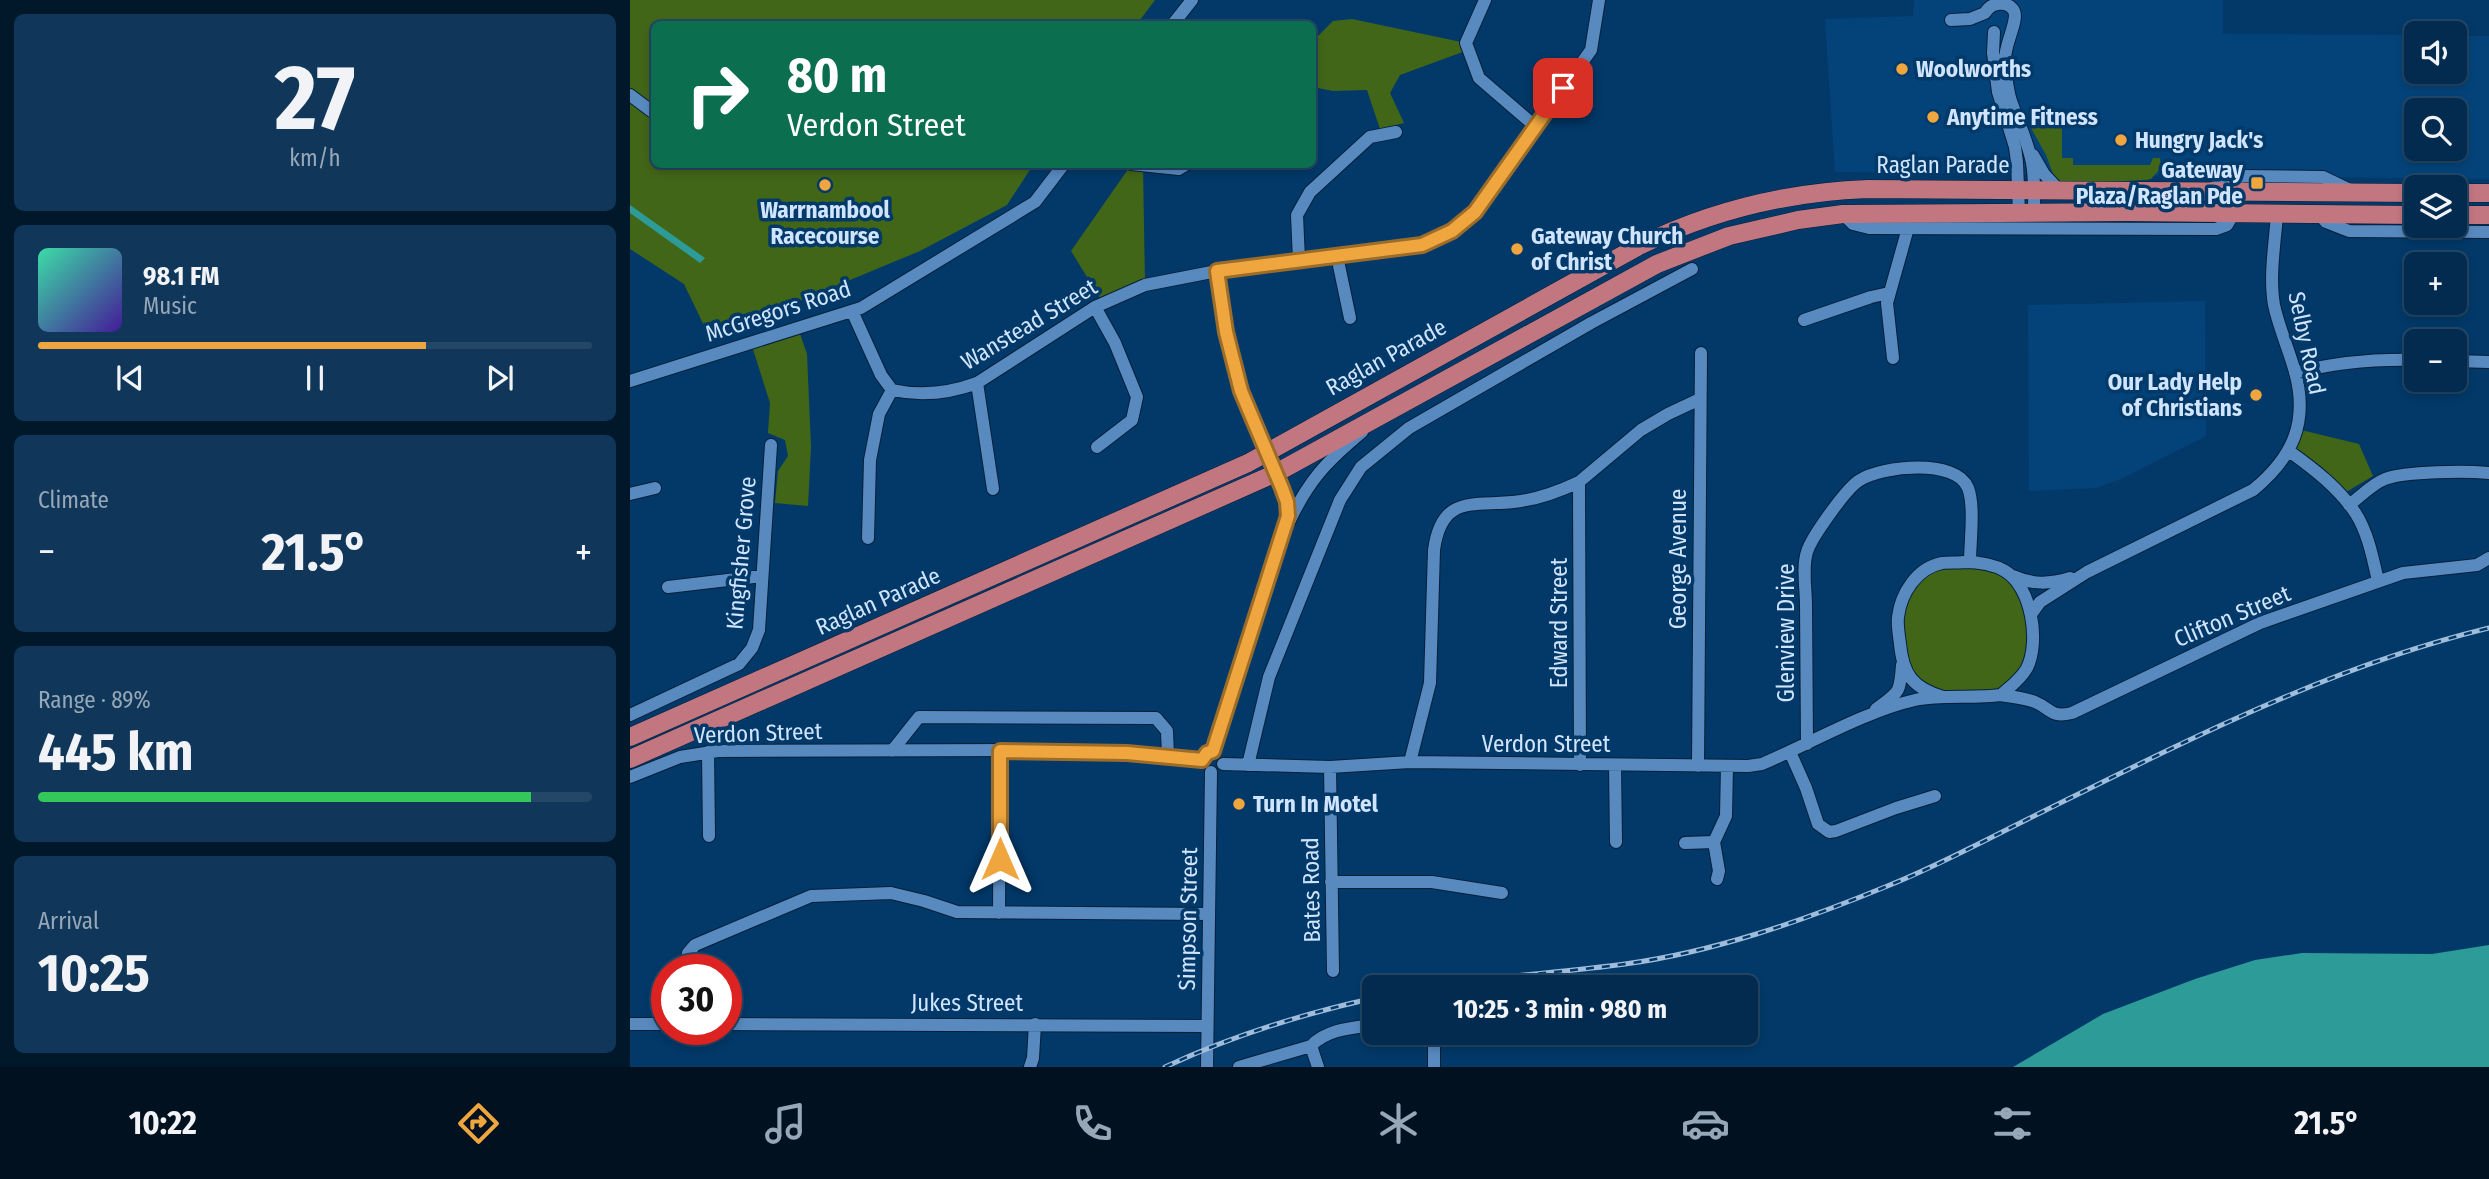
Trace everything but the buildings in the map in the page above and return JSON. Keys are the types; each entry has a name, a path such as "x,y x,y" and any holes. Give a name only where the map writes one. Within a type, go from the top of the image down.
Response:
{"highway":[{"name":"Raglan Parade","path":"630,737 1199,486 1268,452 1568,284 1688,223 1761,201 1834,190 2404,193"},
{"path":"2467,193 2489,193"},
{"name":"Raglan Parade","path":"630,759 1276,473 1657,264 1729,236 1798,220 1843,215 2404,215"},
{"path":"2467,215 2489,215"},
{"path":"1568,284 1581,306"}],"street":[{"path":"1175,21 1192,0"},
{"path":"1485,0 1466,43 1479,78 1535,126"},
{"name":"Wanstead Street","path":"892,390 909,394 958,390 977,383 1095,307 1145,285 1217,271 1422,245 1452,231 1475,212 1591,50 1599,0"},
{"path":"2027,190 1998,92 1988,24 1991,5 2002,1 2011,6 2016,14 2004,58 2010,99 2027,146 2044,174 2060,191"},
{"path":"1951,20 1970,19 1988,24 2000,34 2012,29"},
{"path":"630,95 651,111"},
{"path":"1299,260 1297,215 1310,192 1370,137 1396,132"},
{"path":"2027,146 2027,213"},
{"name":"McGregors Road","path":"630,381 861,308 1035,202 1061,168"},
{"name":"Raglan Parade","path":"1843,215 1853,224 1862,227 2216,229 2227,225 2234,213"},
{"name":"Selby Road","path":"2032,613 2040,602 2087,572 2253,490 2273,474 2289,451 2296,437 2300,394 2274,302 2277,214"},
{"name":"Raglan Parade","path":"2319,214 2326,222 2349,231 2489,232"},
{"path":"1893,358 1887,313 1889,293 1908,228"},
{"path":"1337,256 1350,318"},
{"path":"1248,765 1269,677 1340,500 1361,467 1409,428 1591,323 1692,269"},
{"path":"1213,751 1288,516 1287,502 1235,371 1217,271"},
{"path":"1804,320 1889,293"},
{"path":"1581,306 1591,323"},
{"path":"1095,307 1115,343 1137,397 1132,420 1097,447"},
{"path":"852,311 881,375 892,390 879,414 870,460 868,538"},
{"name":"George Avenue","path":"1698,766 1701,353"},
{"path":"2295,373 2375,359 2404,360"},
{"path":"2467,361 2489,362"},
{"path":"977,383 993,489"},
{"path":"1410,762 1430,683 1434,550 1437,529 1446,516 1457,507 1524,501 1579,482 1641,430 1700,399"},
{"path":"1285,529 1317,473 1362,432 1409,402"},
{"name":"Kingfisher Grove","path":"630,715 739,664 752,648 759,630 771,445"},
{"path":"2289,451 2319,472 2358,516 2371,551 2378,581"},
{"name":"Glenview Drive","path":"1807,744 1807,551 1840,499 1859,480 1888,469 1947,470 1968,487 1970,562"},
{"path":"2349,505 2382,480 2393,477 2451,472 2489,473"},
{"name":"Edward Street","path":"1579,482 1580,765"},
{"path":"630,494 655,488"},
{"name":"Clifton Street","path":"2001,695 2038,703 2051,714 2061,716 2072,713 2260,623 2403,573 2477,565 2489,558"},
{"path":"1970,562 1994,566 2015,579 2032,613 2032,646 2026,669 2001,695 1943,697 1928,692 1919,685 1902,665 1898,619 1903,597 1917,576 1941,563 1970,562"},
{"name":"Selby Road","path":"2010,575 2040,584 2087,572"},
{"path":"668,587 762,576"},
{"name":"Verdon Street","path":"1859,721 1901,688 1902,665"},
{"name":"Verdon Street","path":"1223,764 1762,764 1859,721 1916,700 1943,697"},
{"path":"892,751 919,717 1156,718 1167,730 1168,756"},
{"path":"999,913 1000,751"},
{"name":"Verdon Street","path":"630,777 680,757 708,752 1073,751 1202,760"},
{"path":"1213,751 1221,755 1223,764 1218,771 1211,772 1205,769 1202,760 1207,753 1213,751"},
{"path":"708,752 709,836"},
{"path":"1790,752 1807,788 1815,817 1823,829 1829,832 1845,829 1896,807 1934,796"},
{"path":"1615,765 1616,842"},
{"name":"Bates Road","path":"1330,766 1334,971"},
{"path":"1717,879 1719,871 1714,842 1726,817 1727,766"},
{"name":"Simpson Street","path":"1207,1067 1211,772"},
{"path":"1685,842 1714,842"},
{"path":"1331,882 1432,882 1502,893"},
{"path":"688,954 695,945 811,896 891,893 957,912 1209,914"},
{"path":"630,1024 651,1024"},
{"name":"Jukes Street","path":"742,1024 1208,1026"},
{"path":"1030,1067 1035,1024"},
{"path":"1239,1067 1311,1046 1319,1038 1336,1031 1362,1027"},
{"path":"1434,1045 1434,1067"},
{"path":"1311,1046 1318,1067"}],"shaded area":[{"name":"Warrnambool Racecourse","path":"630,0 1155,0 1139,21 651,21 651,168 1031,168 1007,205 920,251 710,338 684,284 630,249"},
{"path":"1914,0 2223,0 2223,34 2404,35 2404,84 2467,84 2467,36 2489,36 2489,179 2467,179 2467,175 2404,175 2404,178 1835,172 1825,19 1913,16"},
{"path":"1352,19 1466,43 1468,50 1400,75 1390,93 1404,123 1380,129 1367,90 1333,91 1316,88 1316,38 1333,21"},
{"path":"2034,118 2068,119 2068,125 2062,125 2062,158 2073,158 2073,165 2150,165 2153,158 2160,158 2161,168 2151,179 2146,180 2061,184 2055,179 2030,126 2029,122"},
{"path":"1129,168 1143,168 1145,285 1103,303 1071,251"},
{"path":"630,205 705,258 700,263 630,213"},
{"path":"2205,301 2206,436 2123,478 2097,488 2029,491 2028,305"},
{"path":"798,328 807,354 811,447 808,506 775,503 778,471 788,456 785,440 768,433 770,403 751,343"},
{"path":"2297,429 2359,444 2373,476 2341,495 2289,451"},
{"path":"1941,563 2005,571 2032,613 2030,659 2001,695 1928,692 1902,665 1904,597"},
{"path":"2489,945 2489,1067 2013,1067 2103,1014 2195,979 2255,960 2302,953 2432,954"}],"railway":[{"path":"1524,975 1600,967 1692,952 1757,934 1854,900 1955,856 2137,765 2309,687 2428,645 2489,628"},
{"path":"1165,1067 1268,1027 1362,1001"}],"place":[{"name":"Woolworths","path":"1902,69"},
{"name":"Anytime Fitness","path":"1933,117"},
{"name":"Hungry Jack's","path":"2121,140"},
{"name":"Gateway Plaza/Raglan Pde","path":"2257,183"},
{"name":"Warrnambool Racecourse","path":"825,185"},
{"name":"Gateway Church of Christ","path":"1517,249"},
{"name":"Our Lady Help of Christians","path":"2256,395"},
{"name":"Turn In Motel","path":"1239,804"}],"route":[{"path":"1000,859 1000,751 1060,750 1202,760 1204,755 1213,751 1288,516 1282,488 1241,391 1221,305 1217,271 1395,250 1422,245 1452,231 1475,212 1563,88"}]}
